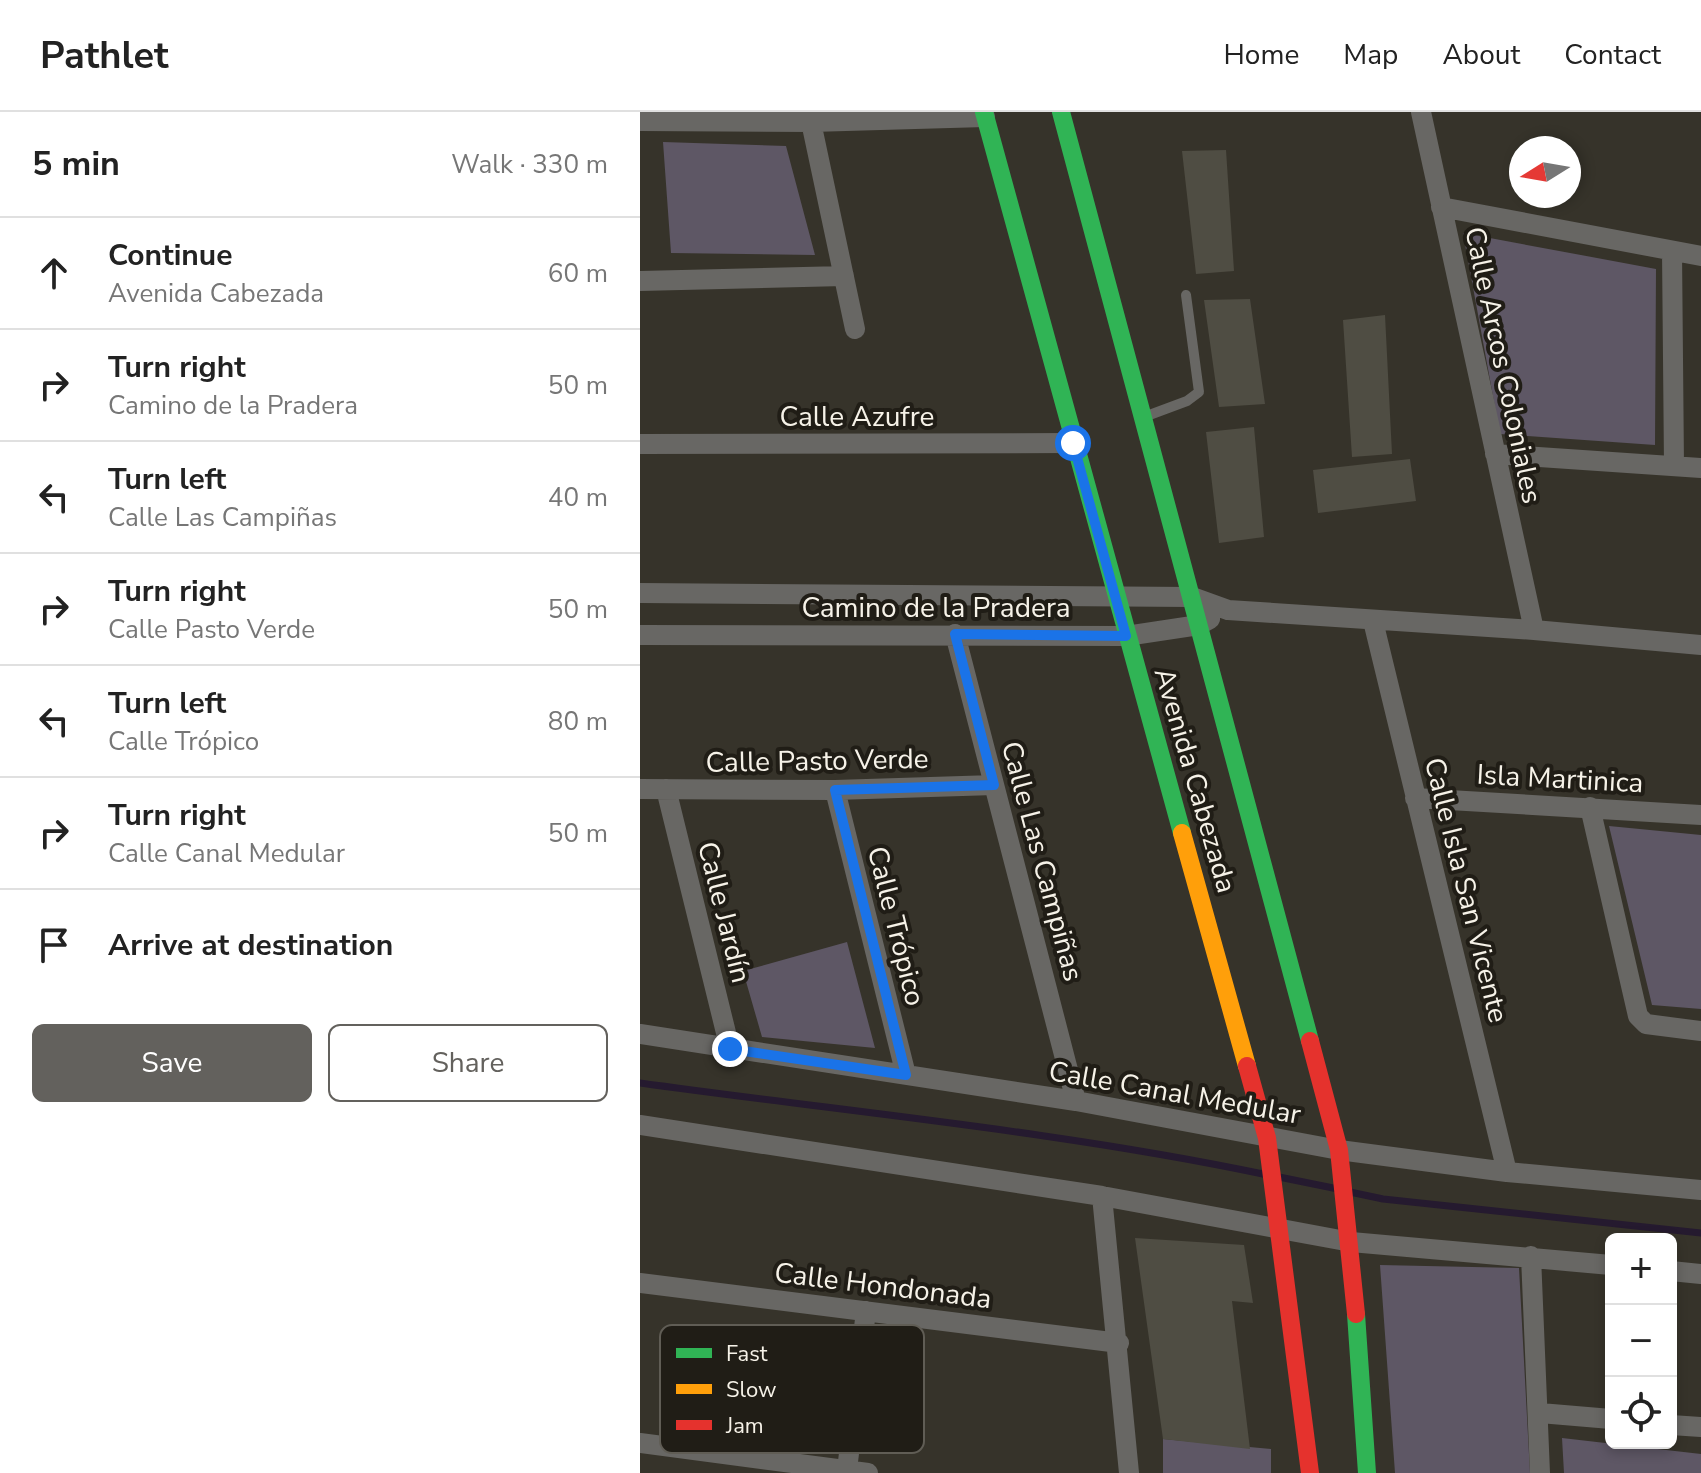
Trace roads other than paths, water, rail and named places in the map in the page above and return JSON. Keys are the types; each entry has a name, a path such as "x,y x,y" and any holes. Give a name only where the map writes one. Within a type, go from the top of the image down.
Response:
{"main road":[{"name":"Avenida Cabezada","path":"1061,112 1341,1160 1351,1242 1367,1473"},
{"name":"Avenida Cabezada","path":"985,114 1268,1146 1310,1473"}],"street":[{"name":"Calle Arcos Coloniales","path":"1421,112 1534,630"},
{"path":"640,121 811,122 985,114"},
{"path":"811,122 855,329"},
{"path":"1441,207 1701,256"},
{"path":"1672,251 1674,466"},
{"path":"640,281 844,276"},
{"name":"Calle Azufre","path":"640,444 1073,443"},
{"path":"1495,454 1701,468"},
{"name":"Camino de la Pradera","path":"640,593 1192,597 1228,610 1534,630 1701,645"},
{"name":"Camino de la Pradera","path":"640,635 1126,636 1199,625 1228,610"},
{"name":"Calle Isla San Vicente","path":"1373,621 1507,1172"},
{"name":"Calle Las Campiñas","path":"955,634 1076,1101"},
{"name":"Calle Pasto Verde","path":"640,789 835,790 994,785"},
{"name":"Calle Jardín","path":"666,789 730,1049"},
{"name":"Calle Trópico","path":"835,790 906,1075"},
{"name":"Isla Martinica","path":"1415,798 1701,815"},
{"path":"1590,807 1641,1021 1701,1031"},
{"name":"Calle Canal Medular","path":"640,1034 1076,1101 1341,1160 1701,1190"},
{"path":"640,1125 1102,1196 1351,1242 1605,1264"},
{"path":"1102,1196 1119,1343 1129,1473"},
{"path":"1531,1256 1540,1413 1540,1473"},
{"path":"1677,1272 1701,1274"},
{"name":"Calle Hondonada","path":"640,1283 1119,1343"},
{"path":"864,1325 866,1311"},
{"path":"1540,1413 1605,1418"},
{"path":"1677,1425 1701,1427"},
{"path":"640,1443 660,1446"},
{"path":"717,1453 868,1473"},
{"path":"847,1470 849,1453"}],"lane":[{"path":"1142,417 1187,401 1199,392 1186,295"}],"waterway":[{"path":"640,1083 1031,1134 1263,1174"},
{"path":"1279,1177 1338,1189"},
{"path":"1350,1192 1383,1199 1701,1233"}]}
